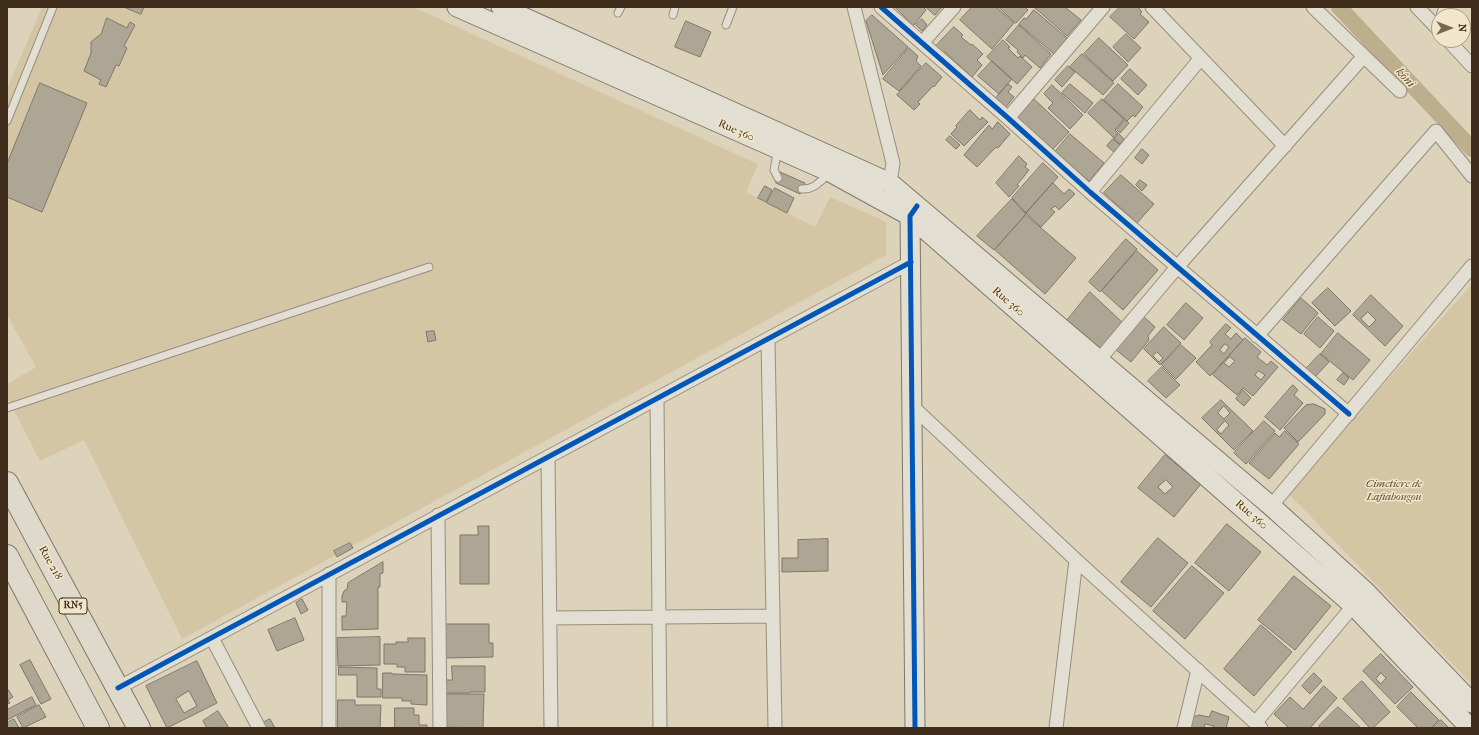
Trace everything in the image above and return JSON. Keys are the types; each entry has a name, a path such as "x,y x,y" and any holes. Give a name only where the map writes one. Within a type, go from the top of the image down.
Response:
{"highway":[{"name":"Rue 218","path":"7,483 139,728"},
{"path":"7,556 98,728"}],"main road":[{"name":"Rue 360","path":"457,7 830,172 914,211 1099,360 1271,506 1359,598 1470,728"},
{"name":"Rue 360","path":"501,7 890,183 914,211 1359,598 1472,703"},
{"path":"914,211 911,262 915,728"}],"street":[{"path":"854,7 893,163 890,183"},
{"path":"881,7 1090,192 1349,414"},
{"path":"922,43 954,7"},
{"path":"1008,118 1103,7"},
{"path":"1152,7 1285,146"},
{"path":"1313,7 1400,91"},
{"path":"1417,7 1431,21"},
{"path":"1455,48 1472,66"},
{"path":"1099,360 1178,266 1364,56"},
{"path":"1090,192 1201,58"},
{"path":"1257,336 1436,131 1472,176"},
{"path":"118,688 911,262"},
{"path":"1271,506 1472,266"},
{"path":"768,339 775,728"},
{"path":"657,399 660,728"},
{"path":"912,406 1076,560 1258,725 1359,598"},
{"path":"548,458 551,728"},
{"path":"438,515 440,728"},
{"path":"1056,728 1076,560"},
{"path":"329,574 329,728"},
{"path":"550,618 773,616"},
{"path":"212,638 260,728"},
{"path":"1184,728 1198,670"}],"lane":[{"path":"7,121 53,7"},
{"path":"673,15 675,7"},
{"path":"726,25 733,7"},
{"path":"778,149 774,170 778,178"},
{"path":"802,189 809,190 813,188 830,172"},
{"path":"7,408 429,267"}],"green space":[{"path":"42,7 413,7 758,164 746,192 815,227 830,197 886,222 886,255 182,639 84,440 40,461 7,397 7,384 36,367 7,315 7,89"},
{"name":"Cimetiere de Lafiabougou","path":"1472,284 1472,684 1288,493"}],"building":[{"path":"124,7 144,7 141,14"},
{"path":"895,7 923,7 926,10 914,25"},
{"path":"926,7 942,7 935,15"},
{"path":"972,7 996,7 1014,23 992,49 960,20"},
{"path":"999,7 1025,7 1028,10 1016,23"},
{"path":"1065,7 1081,20 1067,36 1035,8"},
{"path":"1120,7 1138,7 1142,12 1140,14 1149,22 1134,39 1110,17"},
{"path":"1034,10 1067,38 1054,54 1019,24"},
{"path":"872,15 908,47 883,75 866,21"},
{"path":"107,18 127,28 130,22 135,25 124,46 127,48 119,66 116,65 106,87 99,84 101,80 84,71 91,53 91,42 101,34"},
{"path":"922,19 927,25 922,31 916,25"},
{"path":"686,21 711,32 700,57 675,47"},
{"path":"1019,25 1051,54 1040,68 1025,55 1023,58 1017,52 1018,50 1006,40"},
{"path":"954,27 963,35 961,37 983,54 977,60 982,65 972,77 945,52 943,53 936,46"},
{"path":"1126,34 1141,48 1128,62 1113,47"},
{"path":"1099,38 1128,65 1113,81 1084,54"},
{"path":"1003,40 1010,47 1008,48 1018,58 1020,56 1032,67 1017,84 987,57"},
{"path":"909,48 918,56 916,61 921,66 899,91 883,79"},
{"path":"1082,54 1114,83 1103,95 1070,67"},
{"path":"992,61 1012,79 999,94 978,76"},
{"path":"926,63 942,77 918,102 920,104 914,110 897,95"},
{"path":"1068,66 1075,72 1062,87 1055,80"},
{"path":"1130,69 1147,85 1138,95 1121,79"},
{"path":"40,83 87,103 42,212 7,197 7,164"},
{"path":"1008,84 1012,87 1008,92 1014,97 1005,108 995,99"},
{"path":"1070,84 1093,103 1085,113 1062,93"},
{"path":"1118,84 1143,107 1135,117 1133,115 1127,121 1104,100"},
{"path":"1052,85 1083,115 1070,129 1048,108 1053,103 1044,94"},
{"path":"1034,99 1069,132 1053,149 1017,118"},
{"path":"1102,99 1124,119 1115,130 1118,133 1114,138 1088,113"},
{"path":"970,110 980,120 982,117 988,122 964,146 951,134"},
{"path":"1125,120 1129,123 1120,133 1117,130"},
{"path":"998,122 1010,134 998,148 996,147 977,167 964,155 989,125 992,129"},
{"path":"1070,134 1104,163 1089,181 1055,152"},
{"path":"1119,134 1124,139 1120,144 1114,139"},
{"path":"950,136 960,145 956,149 946,140"},
{"path":"1113,139 1120,145 1114,152 1107,146"},
{"path":"1142,149 1149,155 1142,164 1135,158"},
{"path":"1019,156 1027,164 1025,167 1029,170 1017,185 1019,186 1009,197 996,183"},
{"path":"1043,163 1058,177 1026,213 1012,198"},
{"path":"780,172 805,183 800,194 776,183"},
{"path":"1121,175 1154,204 1137,223 1104,193"},
{"path":"1140,180 1147,185 1142,191 1136,185"},
{"path":"1053,183 1064,194 1069,189 1075,194 1059,210 1055,206 1051,209 1055,212 1041,227 1026,213"},
{"path":"765,186 772,190 766,202 758,198"},
{"path":"775,188 794,198 787,213 767,203"},
{"path":"1012,199 1026,214 994,250 977,236"},
{"path":"1026,215 1076,258 1045,294 995,250"},
{"path":"1126,239 1137,249 1100,292 1089,282"},
{"path":"1137,251 1158,270 1123,310 1102,291"},
{"path":"1328,288 1351,311 1335,326 1312,303"},
{"path":"1090,292 1125,325 1101,355 1065,323"},
{"path":"1371,295 1403,326 1385,346 1353,315","holes":["1368,312 1376,320 1369,327 1361,319"]},
{"path":"1301,298 1318,313 1301,334 1283,320"},
{"path":"1186,303 1203,318 1184,340 1167,325"},
{"path":"1143,316 1155,327 1148,336 1149,340 1131,362 1115,349"},
{"path":"1318,317 1334,331 1320,348 1304,334"},
{"path":"1226,324 1231,328 1225,334 1231,339 1236,333 1243,340 1210,376 1196,362 1212,345 1210,342","holes":["1225,344 1229,347 1224,354 1220,350"]},
{"path":"1164,327 1181,343 1160,365 1144,349","holes":["1157,352 1163,358 1159,362 1153,356"]},
{"path":"434,331 436,340 428,342 426,332"},
{"path":"1338,333 1370,360 1353,380 1321,354"},
{"path":"1245,338 1261,352 1257,357 1267,365 1271,361 1278,367 1253,396 1243,388 1237,395 1213,375","holes":["1230,357 1235,361 1229,367 1224,363","1259,371 1265,375 1261,380 1255,375"]},
{"path":"1181,345 1196,358 1176,379 1162,365"},
{"path":"1320,354 1329,362 1314,378 1305,370"},
{"path":"1162,367 1180,385 1166,398 1148,381"},
{"path":"1343,373 1349,378 1344,385 1337,380"},
{"path":"1293,385 1298,390 1294,395 1303,403 1280,430 1265,417"},
{"path":"1243,390 1251,398 1244,406 1236,399"},
{"path":"1221,400 1253,431 1234,450 1202,418","holes":["1224,406 1230,413 1224,419 1218,413","1225,421 1229,425 1221,434 1217,430"]},
{"path":"1314,404 1325,409 1325,414 1298,442 1284,428 1306,405"},
{"path":"1264,421 1275,431 1246,464 1234,453"},
{"path":"1285,431 1299,444 1269,479 1249,463 1275,433 1279,437"},
{"path":"1165,455 1201,484 1174,517 1138,488","holes":["1166,480 1173,487 1165,494 1158,487"]},
{"path":"1227,524 1261,552 1229,591 1195,563"},
{"path":"478,526 489,526 489,584 460,584 460,535 478,535"},
{"path":"1158,538 1188,563 1151,607 1121,582"},
{"path":"828,539 828,571 782,572 782,558 798,558 798,540"},
{"path":"350,543 353,548 337,557 334,551"},
{"path":"383,562 383,573 380,574 380,587 378,587 378,629 342,630 342,616 346,616 347,602 342,602 342,596 344,591 347,589 348,583"},
{"path":"1192,566 1224,593 1185,639 1153,611"},
{"path":"1294,576 1331,606 1295,650 1258,620"},
{"path":"302,599 308,610 301,614 296,603"},
{"path":"295,618 304,640 277,651 268,630"},
{"path":"445,624 489,624 489,643 493,643 493,657 446,658"},
{"path":"1261,625 1292,652 1254,696 1224,669"},
{"path":"380,637 380,665 338,666 337,638"},
{"path":"408,638 425,638 425,672 405,672 405,667 397,667 397,664 384,664 384,644 408,642"},
{"path":"1381,654 1413,687 1395,704 1363,671","holes":["1381,673 1386,678 1381,684 1376,679"]},
{"path":"30,660 51,699 41,704 20,665"},
{"path":"197,661 217,703 167,728 146,686","holes":["189,691 197,706 184,713 176,699"]},
{"path":"452,666 485,666 485,692 445,693 445,680 452,680"},
{"path":"339,667 377,668 377,689 381,689 381,697 357,697 357,675 339,675"},
{"path":"383,673 427,675 427,705 411,704 411,701 402,701 402,698 383,698"},
{"path":"1314,673 1322,681 1310,694 1302,686"},
{"path":"1362,681 1390,712 1373,728 1370,728 1343,699"},
{"path":"1324,686 1337,698 1310,728 1289,728 1274,714 1290,697 1303,709"},
{"path":"7,688 13,697 8,700 10,703 7,704"},
{"path":"1411,692 1439,720 1431,728 1418,728 1397,707"},
{"path":"444,694 484,694 483,728 443,727"},
{"path":"32,697 36,705 7,720 7,710"},
{"path":"338,700 355,700 355,705 381,705 380,728 338,728"},
{"path":"39,705 46,717 23,728 17,717"},
{"path":"1338,707 1361,728 1321,728 1319,726"},
{"path":"395,708 414,708 414,715 419,715 419,725 427,725 427,728 395,728"},
{"path":"218,711 229,728 207,728 203,721"},
{"path":"1212,711 1229,717 1226,728 1213,728 1214,726 1205,724 1204,728 1190,728 1193,717 1199,715 1209,717"},
{"path":"14,719 19,728 7,728 7,723"},
{"path":"270,719 275,728 266,728 263,723"},
{"path":"1441,720 1449,728 1433,728"}],"waterway":[{"name":"kôni","path":"1339,7 1472,149"}],"cycle path":[{"path":"881,7 1090,192 1349,414"},
{"path":"915,728 910,216 917,206"},
{"path":"118,688 911,262"}]}
